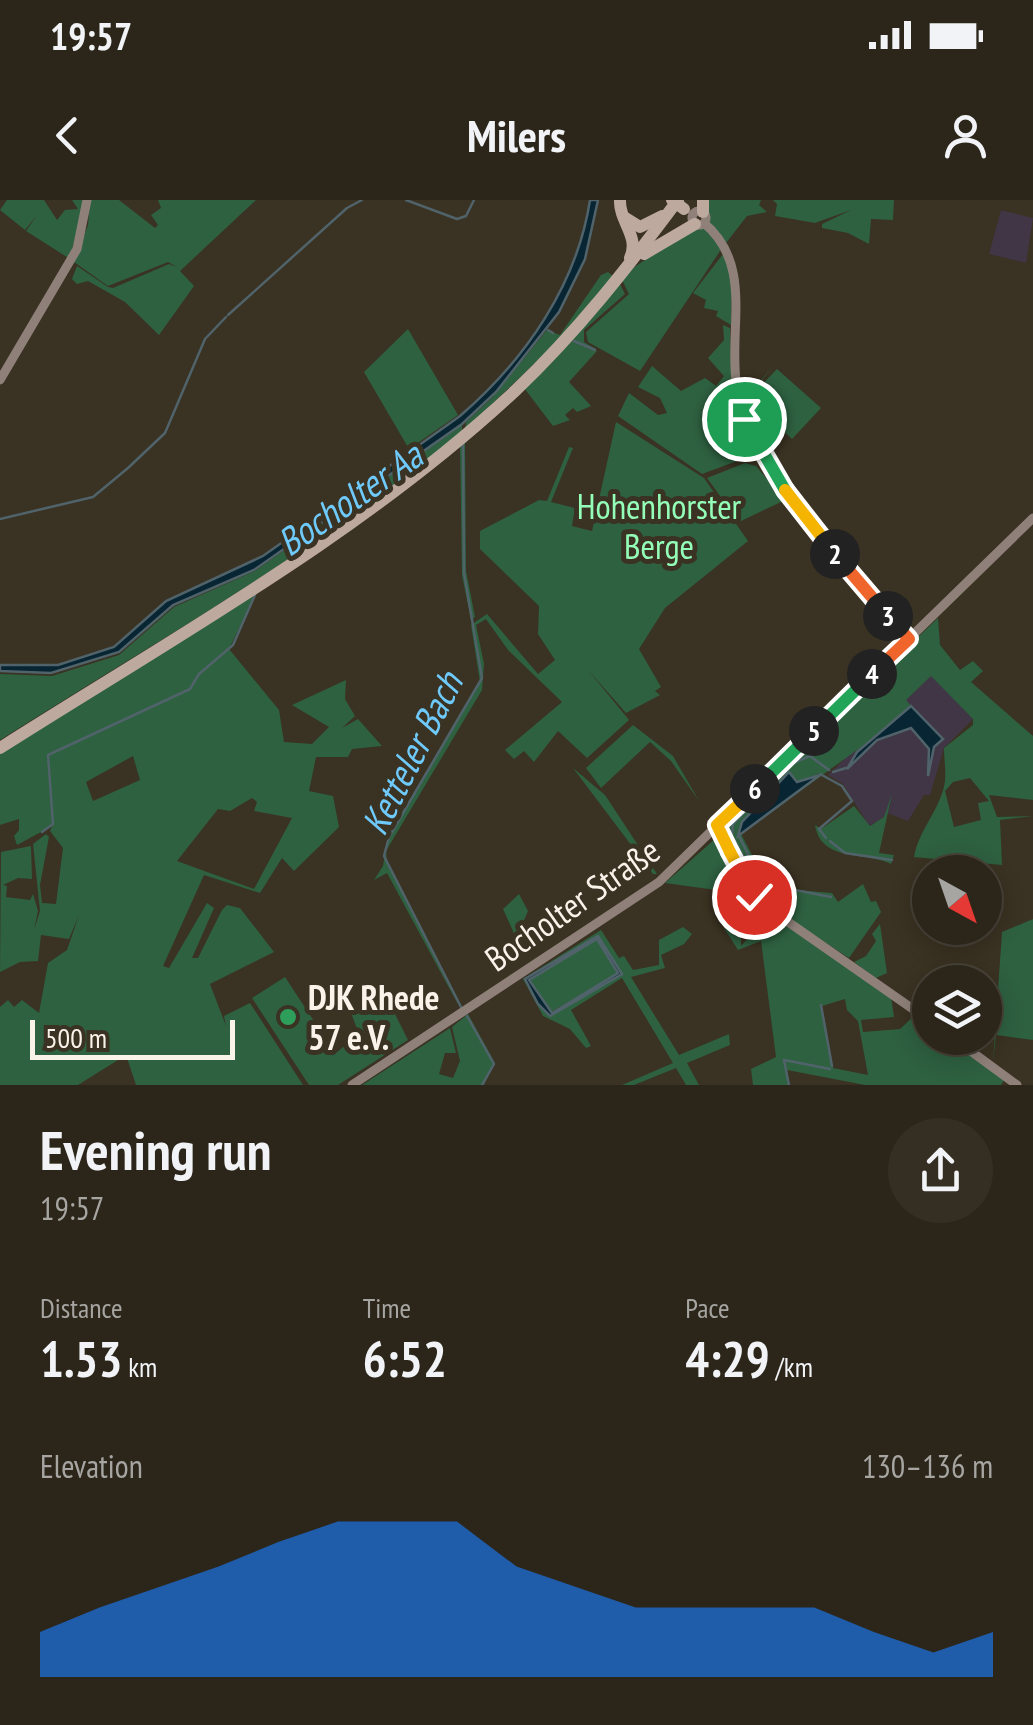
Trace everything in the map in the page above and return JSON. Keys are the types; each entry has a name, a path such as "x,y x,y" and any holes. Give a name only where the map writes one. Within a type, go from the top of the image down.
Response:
{"highway":[{"path":"621,200 625,219 640,227 687,208"},
{"path":"617,279 634,249 621,200"},
{"path":"617,279 662,240 687,208"},
{"path":"0,746 395,492 518,388 687,208"}],"main road":[{"path":"0,380 76,249 87,200"},
{"path":"687,208 722,241 734,268 734,369 744,419 757,447 823,541 909,639"},
{"name":"Bocholter Straße","path":"352,1085 632,904 1033,518"},
{"path":"717,825 750,892 761,903 912,1008"},
{"path":"976,1055 1017,1085"}],"shaded area":[{"path":"1001,210 1033,218 1026,263 989,254"},
{"path":"931,675 973,719 944,748 930,795 924,795 908,821 887,813 893,799 884,817 869,826 843,784 828,775"}],"green space":[{"path":"7,200 44,200 57,220 65,210 78,209 72,200 84,200 70,259 26,231 37,215 25,230 0,210"},
{"path":"90,200 119,200 155,228 158,225 151,215 161,208 158,200 256,200 180,271 194,286 159,335 125,302 88,281 77,284 72,279 77,266 108,287 113,288 169,264 177,267 168,262 108,286 74,262 88,225"},
{"path":"705,200 761,200 759,205 767,212 747,216 726,243 707,222"},
{"path":"773,200 894,200 893,220 871,219 869,244 848,233 822,228 822,224 851,210 815,223 775,216 777,204"},
{"path":"694,227 703,227 722,248 640,371 588,342 586,332 629,294 622,280 630,270"},
{"path":"723,254 732,273 731,325 716,316 718,311 704,308 706,300 693,293"},
{"path":"608,272 614,277 562,337 465,430 466,422 492,398 547,330 560,335 601,275"},
{"path":"619,282 625,294 584,330 584,342 596,349 586,348 597,351 569,382 591,406 577,412 573,408 565,415 570,420 553,426 524,388 465,442 466,571 475,617 471,620 462,575 460,446 255,595 229,649 279,710 284,742 312,744 329,727 292,705 346,680 345,699 355,716 342,728 358,719 382,746 352,749 348,757 316,757 309,791 333,796 339,827 294,871 282,858 260,893 204,875 163,966 169,968 207,903 214,908 192,958 198,958 222,910 227,905 240,908 274,952 210,984 226,1026 224,1016 250,1003 303,1085 136,1085 126,1055 78,1085 0,1085 0,1007 8,1000 14,1007 22,1000 39,1013 48,963 67,950 79,915 69,939 41,935 38,961 20,962 0,972 1,852 31,846 32,879 18,878 3,885 7,886 6,897 30,900 33,894 38,911 34,930 40,911 33,844 46,834 49,837 40,885 42,903 56,904 63,848 50,831 52,826 17,845 14,836 19,830 19,819 0,825 0,751 210,619 459,443","holes":["133,756 140,780 93,801 86,782","252,798 257,802 254,811 292,818 254,889 177,861 218,809 230,811"]},
{"path":"723,325 730,328 732,390 756,454 702,474 618,416 629,393 658,415 667,413 660,398 638,387 652,366 681,391 705,378 716,386 724,376 708,358 724,340"},
{"path":"408,329 458,415 409,449 364,372"},
{"path":"772,367 749,398 777,369 821,408 792,439 748,399 754,406 749,412 744,401"},
{"name":"Hohenhorster Berge","path":"616,422 704,478 748,541 665,608 639,649 661,687 655,691 660,695 626,713 588,670 629,720 587,758 558,731 534,762 524,751 514,759 505,750 562,702 508,650 486,619 476,625 484,664 482,690 386,851 387,862 461,1010 387,873 374,880 383,866 388,836 480,682 471,625 487,614 538,674 555,660 538,634 539,606 480,549 480,531 539,500 547,501 569,447 573,448 551,502 575,508 572,526 592,531"},
{"path":"462,425 462,432 408,475 295,555 0,740 0,674 52,676 119,655 174,607 255,571"},
{"path":"745,463 756,466 785,500 739,522 707,478"},
{"path":"938,618 940,645 960,670 973,661 983,671 971,682 1033,736 1033,800 989,795 997,817 1033,816 1000,820 1002,855 915,855 943,791 944,748 973,725 973,719 931,676 906,700 911,706 897,721 753,826 820,773 799,782 789,772 742,822 738,837 741,834 760,870 746,879 730,847 730,835 725,836 725,821","holes":["970,778 989,801 978,803 981,820 954,827 945,791 953,782"]},
{"path":"633,725 673,756 699,801 671,761 650,742 601,788 586,768"},
{"path":"573,768 605,795 657,874 653,874"},
{"path":"892,794 879,853 894,855 891,864 835,851 819,837 815,825 821,829 854,806 870,826 884,817"},
{"path":"715,839 743,882 737,888 743,895 724,910 723,902 736,888 730,880 716,890 665,883"},
{"path":"762,874 773,888 832,893 838,902 863,884 871,902 876,901 881,912 849,958 762,901 749,883"},
{"path":"519,894 528,911 516,939 514,959 513,931 503,909"},
{"path":"755,902 891,996 894,1017 861,1020 863,1032 900,1029 912,1018 912,1055 972,1055 1005,1079 1001,1085 865,1085 787,1070 789,1085 753,1085 751,1069 776,1057 761,941 738,950 724,928 737,929 734,935 741,938 741,946 751,935 761,940","holes":["845,999 847,1010 858,1021 868,1075 833,1068 822,1006"]},
{"path":"1033,919 1033,1040 1002,1036 1002,932"},
{"path":"880,924 887,973 876,978 854,962 866,956 876,941 872,934"},
{"path":"683,927 692,934 684,944 661,955 665,968 631,977 679,1055 729,1034 730,1045 687,1063 699,1085 686,1085 676,1068 634,1085 622,1085 673,1063 622,978 571,1010 591,1046 586,1048 570,1029 543,1016 523,979 601,930 619,958 624,956 633,970 659,965 659,940","holes":["598,936 622,974 549,1015 525,979"]},
{"path":"597,939 618,973 551,1012 529,979"},
{"path":"285,977 335,1053 331,1057 359,1034 351,1013 389,1002 408,1040 338,1085 309,1085 252,998"},
{"path":"468,1014 495,1063 484,1085 362,1085 450,1028 456,1053 445,1053 439,1074 453,1078 460,1061 452,1027"}],"water":[{"name":"Bocholter Aa","path":"590,200 598,200 585,259 559,312 496,392 462,424 254,570 173,605 119,652 51,673 0,671 0,665 58,665 114,647 166,601 263,556 460,416 506,371 544,319 573,262"},
{"path":"911,706 943,739 934,747 928,776 929,749 911,728 877,740 847,769 857,752"},
{"path":"789,772 797,782 820,775 738,836 742,822"},
{"path":"598,936 622,974 550,1016 538,1004 525,979","holes":["597,939 618,973 552,1013 529,980"]}],"waterway":[{"path":"228,315 347,208 362,200"},
{"path":"406,200 457,219 466,216 474,200"},
{"path":"0,519 93,497 128,468 165,433 205,339 226,317"},
{"path":"548,330 553,333"},
{"path":"574,341 595,350"},
{"name":"Ketteler Bach","path":"461,1007 384,856 389,837 482,678 464,573 463,443"},
{"path":"42,832 53,824 48,755 190,689 199,674 233,645 255,595"},
{"path":"791,764 810,756 829,770"},
{"path":"833,772 846,768"},
{"path":"820,774 842,786 852,801 819,829 826,838"},
{"path":"732,834 733,824 767,789"},
{"path":"739,836 757,872"},
{"path":"734,839 753,875"},
{"path":"830,841 845,853 892,860"},
{"path":"760,875 771,891 795,890 831,897"},
{"path":"755,878 763,897"},
{"path":"821,1005 832,1066"},
{"name":"Ketteler Bach","path":"467,1016 494,1064 482,1085"},
{"path":"789,1085 784,1060 830,1069"}],"place":[{"name":"DJK Rhede 57 e.V.","path":"288,1017"}],"route":[{"path":"744,419 765,462 792,500 909,639 717,825 754,897"}]}
